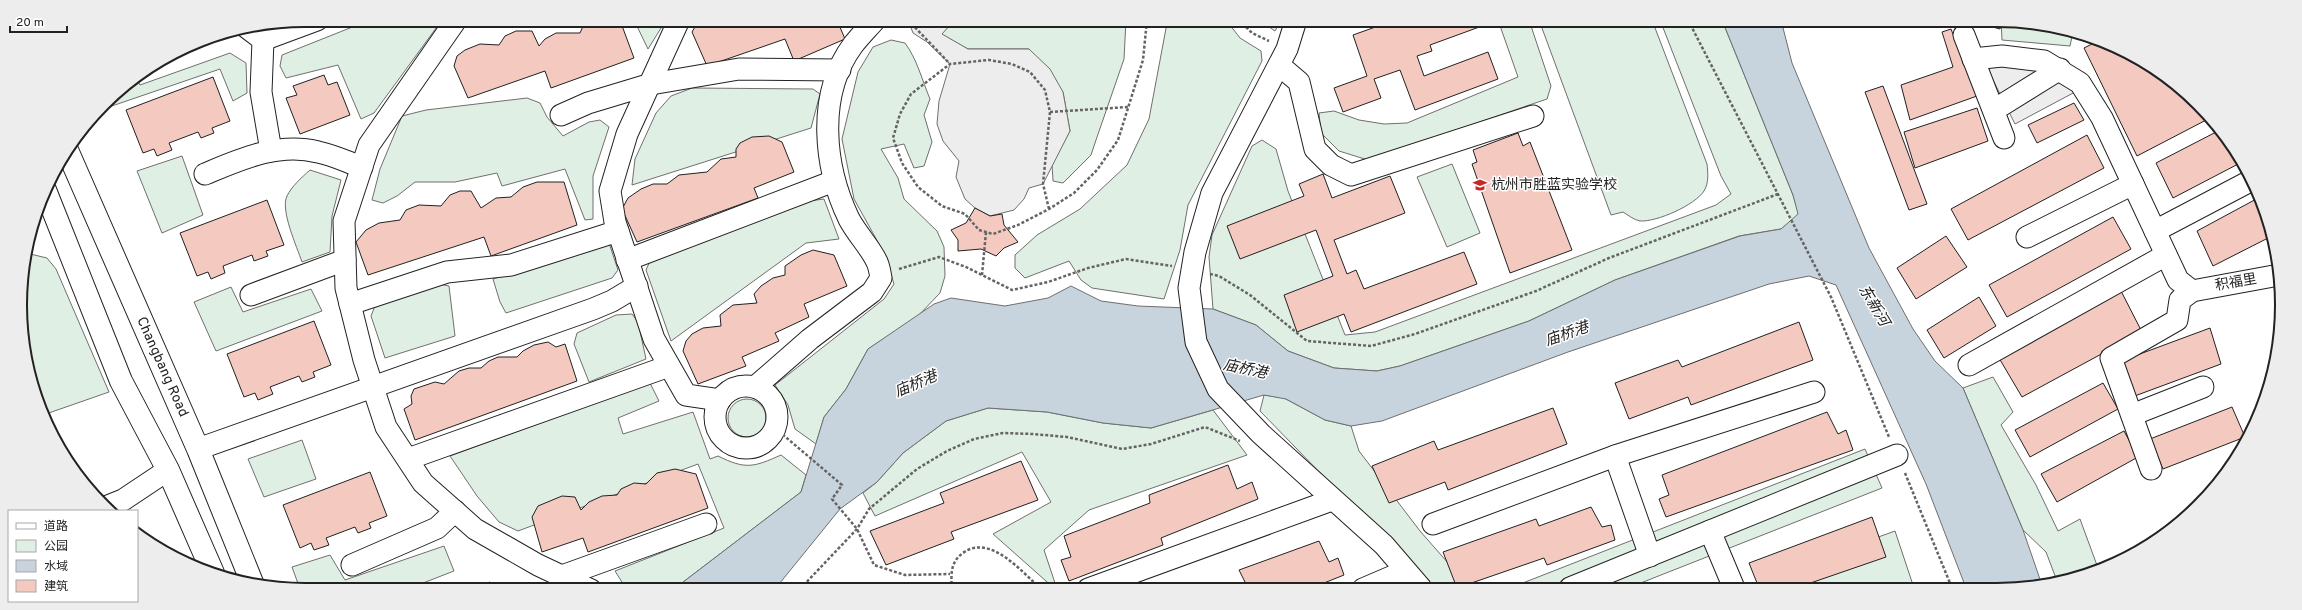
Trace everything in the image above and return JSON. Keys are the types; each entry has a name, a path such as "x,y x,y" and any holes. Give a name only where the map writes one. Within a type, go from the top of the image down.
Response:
{"main road":[{"name":"Changbang Road","path":"70,157 198,449 249,578"},
{"path":"46,203 120,381 168,470 210,566"}],"street":[{"path":"263,40 297,27"},
{"path":"451,27 369,145 344,221 346,288 364,360 386,427 424,483 475,529 538,565 576,583"},
{"path":"676,27 627,134 610,191 618,231 654,338 686,394 720,400"},
{"path":"755,387 810,339 872,292 881,278 877,261 854,228 838,196 834,181 827,135 831,99 840,70 853,46 870,27"},
{"path":"1294,27 1283,57 1212,193 1195,252 1189,288 1196,342 1218,389 1266,439 1332,500 1384,545 1416,583"},
{"path":"253,32 263,40"},
{"path":"1964,36 2004,138"},
{"path":"263,40 261,92 271,151"},
{"path":"1973,59 2002,56 2044,62 2060,69 2080,83 2102,118 2178,280 2192,291 2180,300 2177,320 2111,358 2151,469"},
{"path":"1283,57 1299,82 1315,149 1331,165 1351,175 1533,116"},
{"path":"561,115 588,103 651,84 739,69 840,70"},
{"path":"1994,110 2060,69"},
{"path":"205,174 249,156 284,148 317,152 362,167"},
{"path":"628,260 834,181"},
{"path":"2155,231 2246,183"},
{"path":"2027,237 2133,184"},
{"path":"350,304 447,272 511,265 618,231"},
{"path":"1969,365 2166,255"},
{"path":"252,295 345,260"},
{"name":"积福里","path":"2192,291 2273,276"},
{"path":"198,449 593,309 612,301 636,286"},
{"path":"408,459 669,366"},
{"path":"745,386 755,387 764,392 774,403 777,418 775,428 762,443 742,447 733,444 724,438 716,420 716,410 720,400 735,388 745,386"},
{"path":"2132,415 2203,387"},
{"path":"1432,524 1615,456 1814,392"},
{"path":"1582,583 1897,455"},
{"path":"1615,456 1650,556"},
{"path":"111,505 123,500 168,470"},
{"path":"1104,583 1332,500"},
{"path":"352,565 437,528 454,511"},
{"path":"562,576 706,524"},
{"path":"1710,531 1732,583"},
{"path":"1375,583 1405,571"}],"path":[{"path":"915,27 950,64"},
{"path":"1049,209 1043,184 1050,112 1045,90 1030,72 1012,64 990,60 950,64 911,94 900,114 894,138 902,163 918,187 942,206 965,214 979,230 993,234 1018,225 1049,209 1074,193 1097,170 1118,140 1143,60 1146,27"},
{"path":"1246,27 1283,57"},
{"path":"1692,27 1832,297"},
{"path":"1050,112 1128,107"},
{"path":"881,278 911,264 939,257 982,274 1012,290 1048,282 1088,268 1126,259 1219,276 1307,341 1371,346 1415,334 1536,291 1610,258 1778,194"},
{"path":"982,274 986,232"},
{"path":"806,583 857,529 869,508 917,469 947,451 974,439 1003,433 1033,434 1067,437 1122,449 1151,444 1205,427 1238,441 1266,439"},
{"path":"775,428 842,485 832,499 857,529 874,565 905,575 950,574"},
{"path":"951,583 950,574 956,558 969,548 988,547 1000,554 1034,583"}],"green space":[{"path":"352,27 437,27 374,113 361,119 338,65 286,78 280,66 282,55"},
{"path":"637,27 662,27 648,49"},
{"path":"948,27 1126,27 1124,59 1091,155 1063,183 1053,181 1052,164 1070,131 1063,92 1029,49 968,49 941,34"},
{"path":"1166,27 1231,27 1240,38 1261,51 1262,61 1188,205 1180,250 1164,299 1092,288 1081,280 1069,261 1025,278 1015,268 1015,255 1037,235 1080,209 1127,165 1149,119"},
{"path":"1269,27 1277,27 1275,31"},
{"path":"1500,27 1531,27 1551,86 1547,99 1368,160 1339,151 1321,133 1319,113 1334,111 1359,120 1384,124 1407,123 1518,77"},
{"path":"1542,27 1655,27 1707,164 1707,185 1704,191 1693,202 1675,212 1647,221 1633,219 1623,212 1611,215"},
{"path":"1663,27 1725,27 1793,195 1799,215 1781,229 1739,236 1615,280 1529,321 1400,366 1377,371 1334,368 1288,351 1256,325 1213,309 1209,257 1212,235 1252,146 1262,140 1276,149 1288,191 1345,335 1375,332 1716,205 1731,194 1721,176"},
{"path":"2001,27 2033,29 2072,37 2070,46 2002,40"},
{"path":"891,40 905,43 919,70 930,99 924,115 932,142 924,166 914,168 904,144 881,149 898,178 904,199 937,231 944,247 945,276 940,293 917,317 868,349 846,389 824,417 816,444 795,429 788,405 775,385 884,299 894,284 884,253 854,199 842,139 858,72 873,47"},
{"path":"230,53 246,63 247,93 233,101 220,69 109,107 136,84 139,82 140,85"},
{"path":"692,88 813,89 820,94 811,128 632,185 635,159 656,113 671,96"},
{"path":"527,98 540,103 547,117 563,136 589,122 600,120 609,127 593,176 593,219 585,220 565,169 502,186 497,173 455,182 415,182 397,196 383,203 372,200 380,169 402,116 426,110"},
{"path":"182,156 203,215 162,233 137,171"},
{"path":"1452,164 1480,233 1447,247 1417,177"},
{"path":"310,170 341,180 332,216 330,252 302,262 287,219 285,202 291,189"},
{"path":"824,199 839,239 806,243 671,341 646,270 650,261 809,201"},
{"path":"609,243 618,270 612,278 506,313 500,302 493,279"},
{"path":"31,254 47,258 56,269 109,392 49,413 36,377 29,341 27,305"},
{"path":"439,284 449,286 455,336 385,358 371,316 375,306"},
{"path":"231,287 243,312 311,289 322,311 216,351 194,302"},
{"path":"632,314 638,322 646,359 589,382 574,344 577,333 616,315"},
{"path":"1993,377 2013,412 2001,425 2036,485 2058,531 2080,519 2097,564 2055,577 2046,552 2023,530 1963,388"},
{"path":"650,383 659,401 618,418 623,434 693,412 710,459 718,456 743,465 750,465 764,462 781,455 806,475 801,492 682,583 623,583 615,571 724,528 698,464 518,531 499,522 477,496 450,456"},
{"path":"1264,395 1284,398 1325,420 1351,426 1359,451 1420,531 1466,583 1427,583 1260,411"},
{"path":"743,399 751,399 761,404 765,411 765,425 761,432 751,437 743,437 733,432 731,429 728,422 728,414 733,404 736,402"},
{"path":"988,408 1047,412 1103,423 1151,428 1213,410 1247,455 1089,510 1044,550 1055,583 1048,583 993,534 1051,502 1022,452 875,516 863,493 877,482 903,453 946,421"},
{"path":"302,440 316,479 264,497 248,459"},
{"path":"1865,449 1882,488 1641,583 1523,583"},
{"path":"1895,531 1912,583 1783,583 1779,573"},
{"path":"444,546 454,571 423,583 305,583 298,583 292,567 330,555 345,580"}],"shaded area":[{"path":"911,27 948,27 942,34 968,49 1029,49 1050,69 1063,92 1070,131 1043,184 1029,188 1024,199 1014,210 990,216 975,208 965,199 956,177 959,161 943,141 937,124 939,101 950,64 927,42 913,33"},
{"path":"2013,65 2046,70 2075,92 2015,124 1987,68"}],"water":[{"path":"1725,27 1783,27 1792,63 1869,248 1913,329 1935,361 1963,388 2023,530 2040,580 1997,583 1964,583 1926,484 1836,285 1809,276 1769,284 1568,352 1382,421 1351,426 1325,420 1286,399 1264,395 1151,428 1103,423 1047,412 988,408 946,421 903,453 877,482 840,509 780,583 682,583 801,492 824,417 846,389 868,349 934,304 951,298 1005,306 1048,298 1071,286 1101,301 1138,306 1213,309 1256,325 1288,351 1334,368 1377,371 1400,366 1529,321 1615,280 1740,236 1781,229 1798,214 1793,195"}],"building":[{"path":"583,27 622,27 634,58 551,88 545,71 468,98 454,66 457,56 465,50 480,44 499,45 505,36 516,31 532,31 539,46 545,39 556,33 580,33"},
{"path":"695,27 840,27 845,39 794,61 785,39 707,66 692,32"},
{"path":"1375,27 1479,27 1430,45 1432,51 1417,56 1424,76 1488,52 1498,79 1415,110 1400,70 1374,79 1381,98 1343,112 1334,88 1367,76 1353,35"},
{"path":"1951,29 1977,96 1910,120 1901,85 1953,67 1942,32"},
{"path":"2092,44 2136,64 2166,84 2194,108 2205,121 2137,156 2084,48"},
{"path":"324,75 328,85 337,82 350,115 300,134 286,98 297,95 293,86"},
{"path":"213,77 230,121 212,128 214,133 201,138 198,132 169,143 172,150 157,156 154,149 143,153 126,110"},
{"path":"1883,86 1927,204 1909,210 1865,92"},
{"path":"2074,103 2084,120 2037,143 2028,125"},
{"path":"1977,108 1988,141 1915,168 1904,132"},
{"path":"1518,133 1523,146 1530,142 1572,250 1510,273 1472,164 1477,162 1473,150"},
{"path":"2215,133 2237,165 2173,198 2156,163"},
{"path":"2087,135 2104,168 1968,240 1951,209"},
{"path":"769,136 782,142 794,172 754,188 758,198 637,242 622,209 628,198 641,189 653,184 667,184 679,175 707,172 721,159 736,157 736,149 740,143 752,137"},
{"path":"1323,174 1332,198 1390,176 1405,213 1334,240 1347,274 1356,270 1364,289 1464,252 1477,284 1351,332 1344,314 1297,332 1284,295 1333,276 1316,230 1240,259 1227,226 1304,196 1299,184"},
{"path":"537,182 564,182 577,225 491,256 484,237 368,275 356,242 366,230 379,223 400,220 406,210 419,205 441,206 450,195 460,191 471,191 481,208 496,198 511,197 523,187"},
{"path":"267,200 284,245 266,251 268,256 254,261 252,255 223,266 225,273 211,279 208,272 197,276 180,233"},
{"path":"2254,200 2267,238 2213,266 2197,231"},
{"path":"975,208 990,216 1002,214 1004,225 1018,242 1004,248 996,256 981,249 958,251 958,240 951,230 966,223"},
{"path":"2113,217 2131,249 2007,317 1989,285"},
{"path":"1946,236 1967,267 1916,299 1897,268"},
{"path":"813,250 834,255 847,286 804,304 809,317 775,333 779,341 742,357 746,366 698,384 683,351 686,341 692,334 703,328 721,326 720,315 733,305 757,303 754,294 761,286 773,278 785,275 785,266 801,255"},
{"path":"2121,291 2142,332 2022,397 1999,358"},
{"path":"1979,297 1996,326 1944,358 1927,330"},
{"path":"314,321 331,365 313,372 315,377 302,382 299,376 270,387 273,394 258,400 255,393 244,397 227,354"},
{"path":"1799,322 1813,360 1691,405 1688,397 1629,419 1615,383 1678,360 1682,367"},
{"path":"2210,328 2221,364 2132,397 2121,361"},
{"path":"548,342 556,347 565,344 577,381 415,440 404,409 412,404 411,396 414,389 435,382 444,384 459,371 469,368 481,368 489,361 498,357 517,357 523,351 534,345"},
{"path":"2103,383 2118,409 2030,457 2015,430"},
{"path":"2232,407 2243,433 2241,439 2163,469 2150,439"},
{"path":"1553,408 1567,444 1448,490 1445,482 1389,503 1372,466 1434,441 1438,450"},
{"path":"1827,412 1838,434 1846,430 1853,450 1666,517 1659,499 1669,495 1662,475"},
{"path":"2124,431 2138,457 2057,502 2041,474"},
{"path":"1021,461 1038,500 951,532 954,539 886,565 870,531 944,503 940,493"},
{"path":"1228,465 1237,489 1252,482 1258,499 1161,538 1163,545 1069,581 1061,560 1071,557 1064,536 1150,503 1149,495"},
{"path":"675,469 696,474 708,508 588,552 583,538 542,552 532,517 538,506 562,496 575,497 581,510 589,502 602,496 617,495 621,489 634,483 646,484 657,473"},
{"path":"370,472 387,516 369,523 371,528 358,533 355,527 326,538 329,545 314,550 311,543 300,548 283,505"},
{"path":"1591,507 1602,527 1611,525 1615,540 1547,565 1544,558 1472,583 1455,583 1443,552 1536,519 1539,526"},
{"path":"1872,517 1886,557 1811,583 1757,583 1749,563"},
{"path":"1319,541 1329,562 1338,558 1344,575 1324,583 1242,583 1245,582 1239,570"}],"place":[{"name":"杭州市胜蓝实验学校","path":"1480,185"}],"water label":[{"name":"东新河","path":"1873,306"},
{"name":"庙桥港","path":"1567,335"},
{"name":"庙桥港","path":"1245,370"},
{"name":"庙桥港","path":"916,385"}]}
